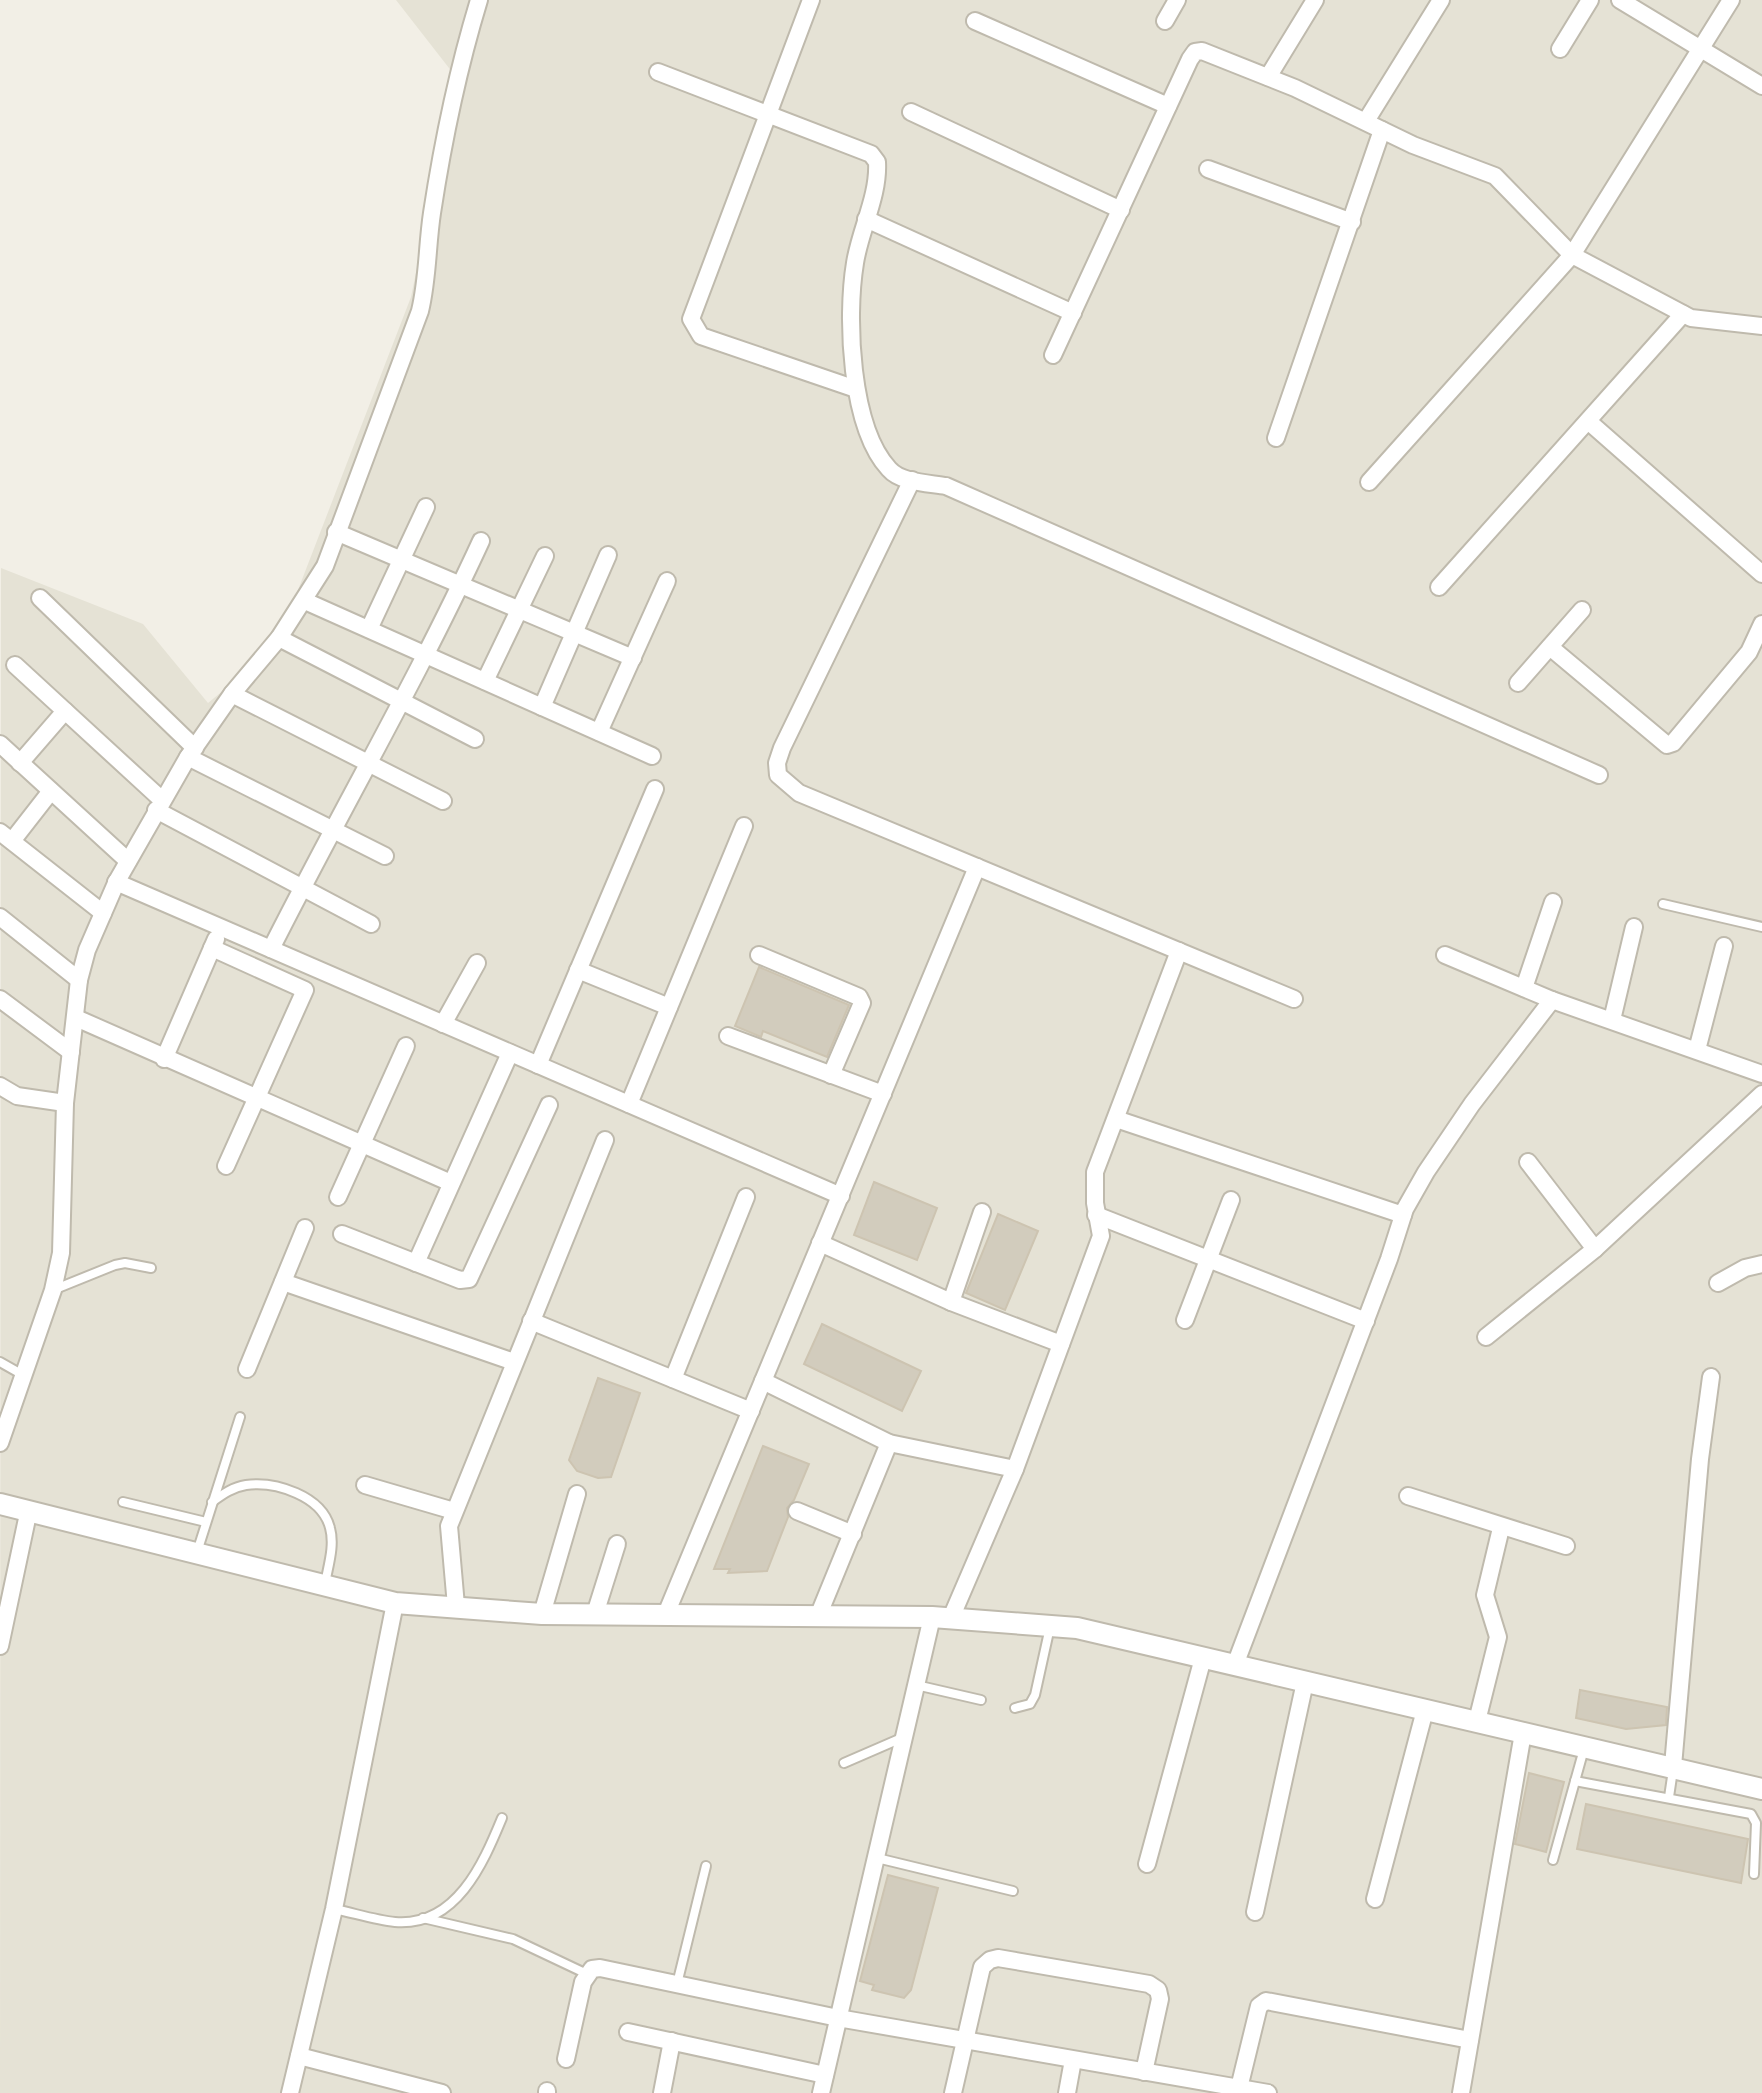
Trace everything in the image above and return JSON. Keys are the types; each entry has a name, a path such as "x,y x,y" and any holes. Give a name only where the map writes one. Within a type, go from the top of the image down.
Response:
{"street":[{"path":"0,1443 53,1290 61,1253 65,1103 79,980 116,882 159,805 191,752 232,694 279,638 325,566 420,311 427,282 438,181 466,41 479,0"},
{"path":"811,0 695,307 693,328 701,336 856,389"},
{"path":"1165,21 1177,0"},
{"path":"1268,77 1315,0"},
{"path":"1366,121 1441,0"},
{"path":"1560,49 1590,0"},
{"path":"1620,0 1762,86"},
{"path":"1369,482 1572,255 1731,0"},
{"path":"975,21 1168,106"},
{"path":"1053,355 1195,52 1209,53 1268,77 1382,130 1495,176 1572,255 1683,314 1698,320 1762,326"},
{"path":"658,72 871,154 878,172 855,262 850,313 856,389 879,455 889,470 912,480 946,486 1599,775"},
{"path":"911,112 1121,210"},
{"path":"1276,438 1382,130"},
{"path":"1208,169 1352,222"},
{"path":"866,219 1073,313"},
{"path":"1439,587 1683,314"},
{"path":"1588,421 1762,574"},
{"path":"912,480 782,748 777,763 778,775 799,793 1294,999"},
{"path":"369,629 426,507"},
{"path":"336,532 633,658"},
{"path":"271,949 331,829 428,655 481,541"},
{"path":"542,707 608,555"},
{"path":"485,681 545,556"},
{"path":"599,732 667,581"},
{"path":"40,598 191,752 385,856"},
{"path":"305,601 652,756"},
{"path":"1518,683 1582,610"},
{"path":"1550,647 1667,745 1673,743 1743,660 1762,624"},
{"path":"279,638 475,739"},
{"path":"15,665 159,805 301,889 371,924"},
{"path":"232,694 443,801"},
{"path":"20,763 65,711"},
{"path":"0,744 128,861"},
{"path":"538,1065 655,789"},
{"path":"51,791 6,836 103,913"},
{"path":"629,1104 744,826"},
{"path":"666,1614 977,867"},
{"path":"116,882 841,1196"},
{"path":"1524,988 1553,902"},
{"path":"0,917 79,980"},
{"path":"1612,1020 1634,927"},
{"path":"164,1059 221,928"},
{"path":"1697,1050 1724,946"},
{"path":"212,948 305,990 226,1166"},
{"path":"821,2093 916,1685 941,1617 1015,1469 1101,1236 1096,1215 1095,1172 1179,951"},
{"path":"759,955 859,997 862,1003 831,1075"},
{"path":"1445,955 1552,1000 1762,1074"},
{"path":"443,1024 477,963"},
{"path":"578,970 669,1007"},
{"path":"0,999 71,1052"},
{"path":"1235,1665 1366,1321 1403,1215 1426,1172 1464,1115 1552,1000"},
{"path":"76,1018 451,1183"},
{"path":"728,1036 883,1094"},
{"path":"338,1197 406,1046"},
{"path":"416,1263 510,1053"},
{"path":"0,1086 17,1096 65,1103"},
{"path":"1486,1337 1595,1249 1762,1094"},
{"path":"342,1234 460,1280 469,1279 549,1105"},
{"path":"1116,1119 1403,1215"},
{"path":"456,1606 448,1539 454,1511 605,1140"},
{"path":"1528,1162 1595,1249"},
{"path":"673,1379 746,1197"},
{"path":"1185,1320 1231,1200"},
{"path":"951,1302 982,1212"},
{"path":"1096,1215 1366,1321"},
{"path":"247,1369 305,1228"},
{"path":"820,1243 951,1302 1061,1344"},
{"path":"1718,1283 1745,1268 1762,1264"},
{"path":"283,1282 514,1362"},
{"path":"531,1321 751,1411"},
{"path":"1673,1766 1700,1459 1711,1377"},
{"path":"763,1381 889,1443 1015,1469"},
{"path":"819,1614 889,1443"},
{"path":"365,1485 454,1511"},
{"path":"542,1614 577,1494"},
{"path":"1408,1496 1501,1528 1566,1546"},
{"path":"0,1504 28,1514 395,1603 542,1614 941,1617 1077,1628 1762,1789"},
{"path":"797,1511 853,1534"},
{"path":"0,1646 28,1514"},
{"path":"1477,1721 1498,1637 1485,1595 1501,1528"},
{"path":"595,1614 617,1544"},
{"path":"290,2093 334,1909 395,1603"},
{"path":"1147,1864 1203,1658"},
{"path":"1255,1912 1305,1682"},
{"path":"1375,1899 1425,1710"},
{"path":"1461,2093 1523,1733"},
{"path":"953,2093 962,2041 982,1967 990,1960 1013,1961 1149,1984 1158,1990 1160,1999 1144,2072"},
{"path":"566,2059 587,1974 600,1968 838,2018 1144,2072 1198,2087 1239,2088 1268,2093"},
{"path":"1239,2088 1259,2006 1266,2001 1470,2040"},
{"path":"628,2032 825,2075"},
{"path":"662,2093 672,2041"},
{"path":"299,2056 419,2090 442,2093"},
{"path":"1067,2093 1073,2060"}],"lane":[{"path":"1663,904 1762,927"},
{"path":"53,1290 115,1265 151,1268"},
{"path":"0,1362 23,1376"},
{"path":"197,1553 240,1417"},
{"path":"212,1502 245,1485 271,1485 310,1500 324,1512 330,1528 332,1545 324,1585"},
{"path":"123,1502 206,1522"},
{"path":"1015,1708 1030,1704 1035,1695 1051,1626"},
{"path":"916,1685 981,1700"},
{"path":"844,1763 904,1736"},
{"path":"1553,1860 1584,1747"},
{"path":"1669,1797 1673,1766"},
{"path":"1575,1781 1751,1814 1756,1823 1754,1874"},
{"path":"423,1918 450,1902 471,1884 502,1818"},
{"path":"877,1858 1013,1891"},
{"path":"677,1984 706,1866"},
{"path":"334,1909 394,1922 423,1918 513,1939 587,1974"}],"shaded area":[{"path":"396,0 1762,0 1762,2093 0,2093 1,568 143,624 208,703 276,647 411,297 456,77"}],"building":[{"path":"759,967 849,1005 827,1057 763,1031 761,1037 735,1026"},
{"path":"874,1182 937,1208 917,1260 854,1235"},
{"path":"998,1214 1038,1231 1005,1310 966,1293"},
{"path":"822,1324 921,1371 902,1411 804,1364"},
{"path":"598,1378 640,1393 611,1477 598,1478 577,1471 569,1460"},
{"path":"763,1446 809,1464 794,1500 787,1508 788,1517 767,1571 728,1573 730,1569 714,1569"},
{"path":"1580,1690 1667,1707 1666,1725 1626,1729 1576,1718"},
{"path":"1529,1773 1564,1782 1546,1852 1515,1844"},
{"path":"1586,1804 1748,1839 1741,1883 1577,1849"},
{"path":"888,1875 938,1888 911,1990 904,1998 872,1990 874,1985 860,1981"}]}
